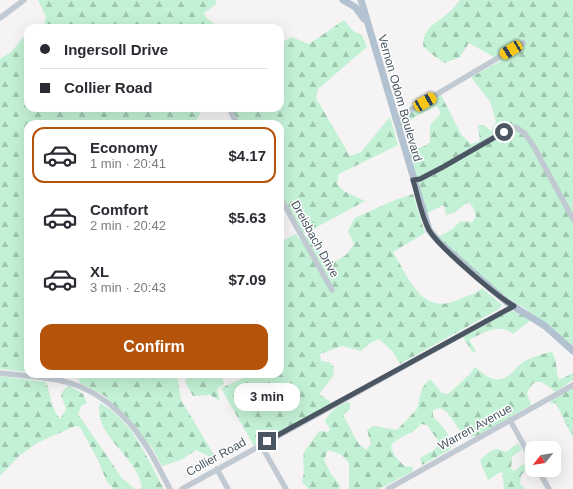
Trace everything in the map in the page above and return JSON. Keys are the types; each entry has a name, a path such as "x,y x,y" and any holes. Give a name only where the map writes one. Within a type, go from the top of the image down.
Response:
{"main road":[{"path":"343,0 354,7 367,22"},
{"name":"Vernon Odom Boulevard","path":"361,0 426,224 433,236 479,278 514,306 541,322 573,351"}],"street":[{"path":"0,18 24,0"},
{"path":"395,119 524,43"},
{"path":"413,180 420,179 509,128 516,127 525,134 533,145 573,219"},
{"name":"Dreisbach Drive","path":"284,204 332,290"},
{"name":"Collier Road","path":"182,489 514,306"},
{"path":"0,373 24,376"},
{"path":"35,378 70,383 89,391 120,413 143,441 170,489"},
{"name":"Warren Avenue","path":"388,489 573,385"},
{"path":"510,420 525,447"},
{"path":"261,445 286,489"},
{"path":"217,469 228,489"},
{"path":"542,477 549,489"}],"green space":[{"path":"38,0 217,0 215,5 204,13 207,19 214,23 212,24 44,24 46,17"},
{"path":"460,0 573,0 573,348 522,306 511,302 436,238 451,230 461,221 472,222 476,217 473,207 468,202 454,213 446,215 444,205 427,213 409,151 425,146 430,142 430,125 441,113 437,106 420,114 401,126 400,119 441,95 461,134 471,144 480,141 478,125 484,125 491,131 496,122 491,103 471,77 501,61 469,43 459,58 444,63 423,46 424,36 430,27 451,11"},
{"path":"344,20 353,31 362,35 367,47 318,89 316,98 350,156 361,152 390,117 398,145 339,174 337,184 344,191 365,201 304,234 299,229 284,202 284,120 238,120 233,112 284,112 284,41 292,37 309,44"},
{"path":"24,37 24,112 201,112 197,120 24,120 24,372 0,369 0,59 11,52"},
{"path":"413,194 425,233 393,252 418,292 426,299 436,303 447,303 475,294 482,288 502,305 499,309 400,364 393,352 379,339 372,342 361,351 342,346 320,354 321,361 329,362 334,367 333,376 319,394 332,403 254,446 221,388 243,378 284,378 284,240 296,234 299,239 310,235 330,265 346,255 354,244 348,231 355,218 395,200"},
{"path":"511,311 519,312 531,320 513,334 502,329 497,329 485,332 469,340 476,351 473,353 462,335"},
{"path":"552,352 555,359 559,380 573,373 573,380 555,392 547,385 536,382 527,394 531,405 480,435 471,437 461,432 446,411 440,408 433,410 433,416 443,427 450,439 451,449 422,465 420,458 434,450 440,443 427,425 421,424 413,431 394,442 391,446 394,455 404,466 413,467 413,471 379,489 349,489 349,463 342,455 328,450 324,460 331,474 340,485 339,489 309,489 302,482 304,472 304,452 319,431 328,432 330,429 325,421 332,412 341,405 348,402 350,403 350,409 343,415 358,443 366,450 371,444 367,430 373,426 397,430 417,409 422,388 430,379 442,393 448,394 469,375 475,367 493,379 499,379 507,376 525,361 538,355"},
{"path":"0,376 46,382 53,406 60,419 66,409 61,395 64,389 69,386 83,394 87,403 81,406 78,414 122,478 135,489 114,489 107,482 98,460 80,427 75,426 37,443 20,455 0,476"},
{"path":"78,378 178,378 181,400 217,460 196,450 181,460 162,466 153,449 141,434 105,396 80,383"},
{"path":"186,378 222,378 224,384 217,389 220,401 210,395 193,396 185,382"},
{"path":"573,387 573,415 564,420 556,403 550,404 552,398"},
{"path":"100,403 122,420 130,430 145,453 164,489 138,489 142,487 138,475 133,466 106,432 102,423 99,413"},
{"path":"573,415 573,438 564,420"},
{"path":"518,443 522,449 512,457 511,469 515,471 525,464 525,472 521,475 520,484 526,489 504,489 502,471 488,480 480,461 487,454 496,449 506,452"}],"route":[{"path":"267,441 514,306 498,295 433,236 426,224 413,180 418,180 443,167 504,132"}]}
